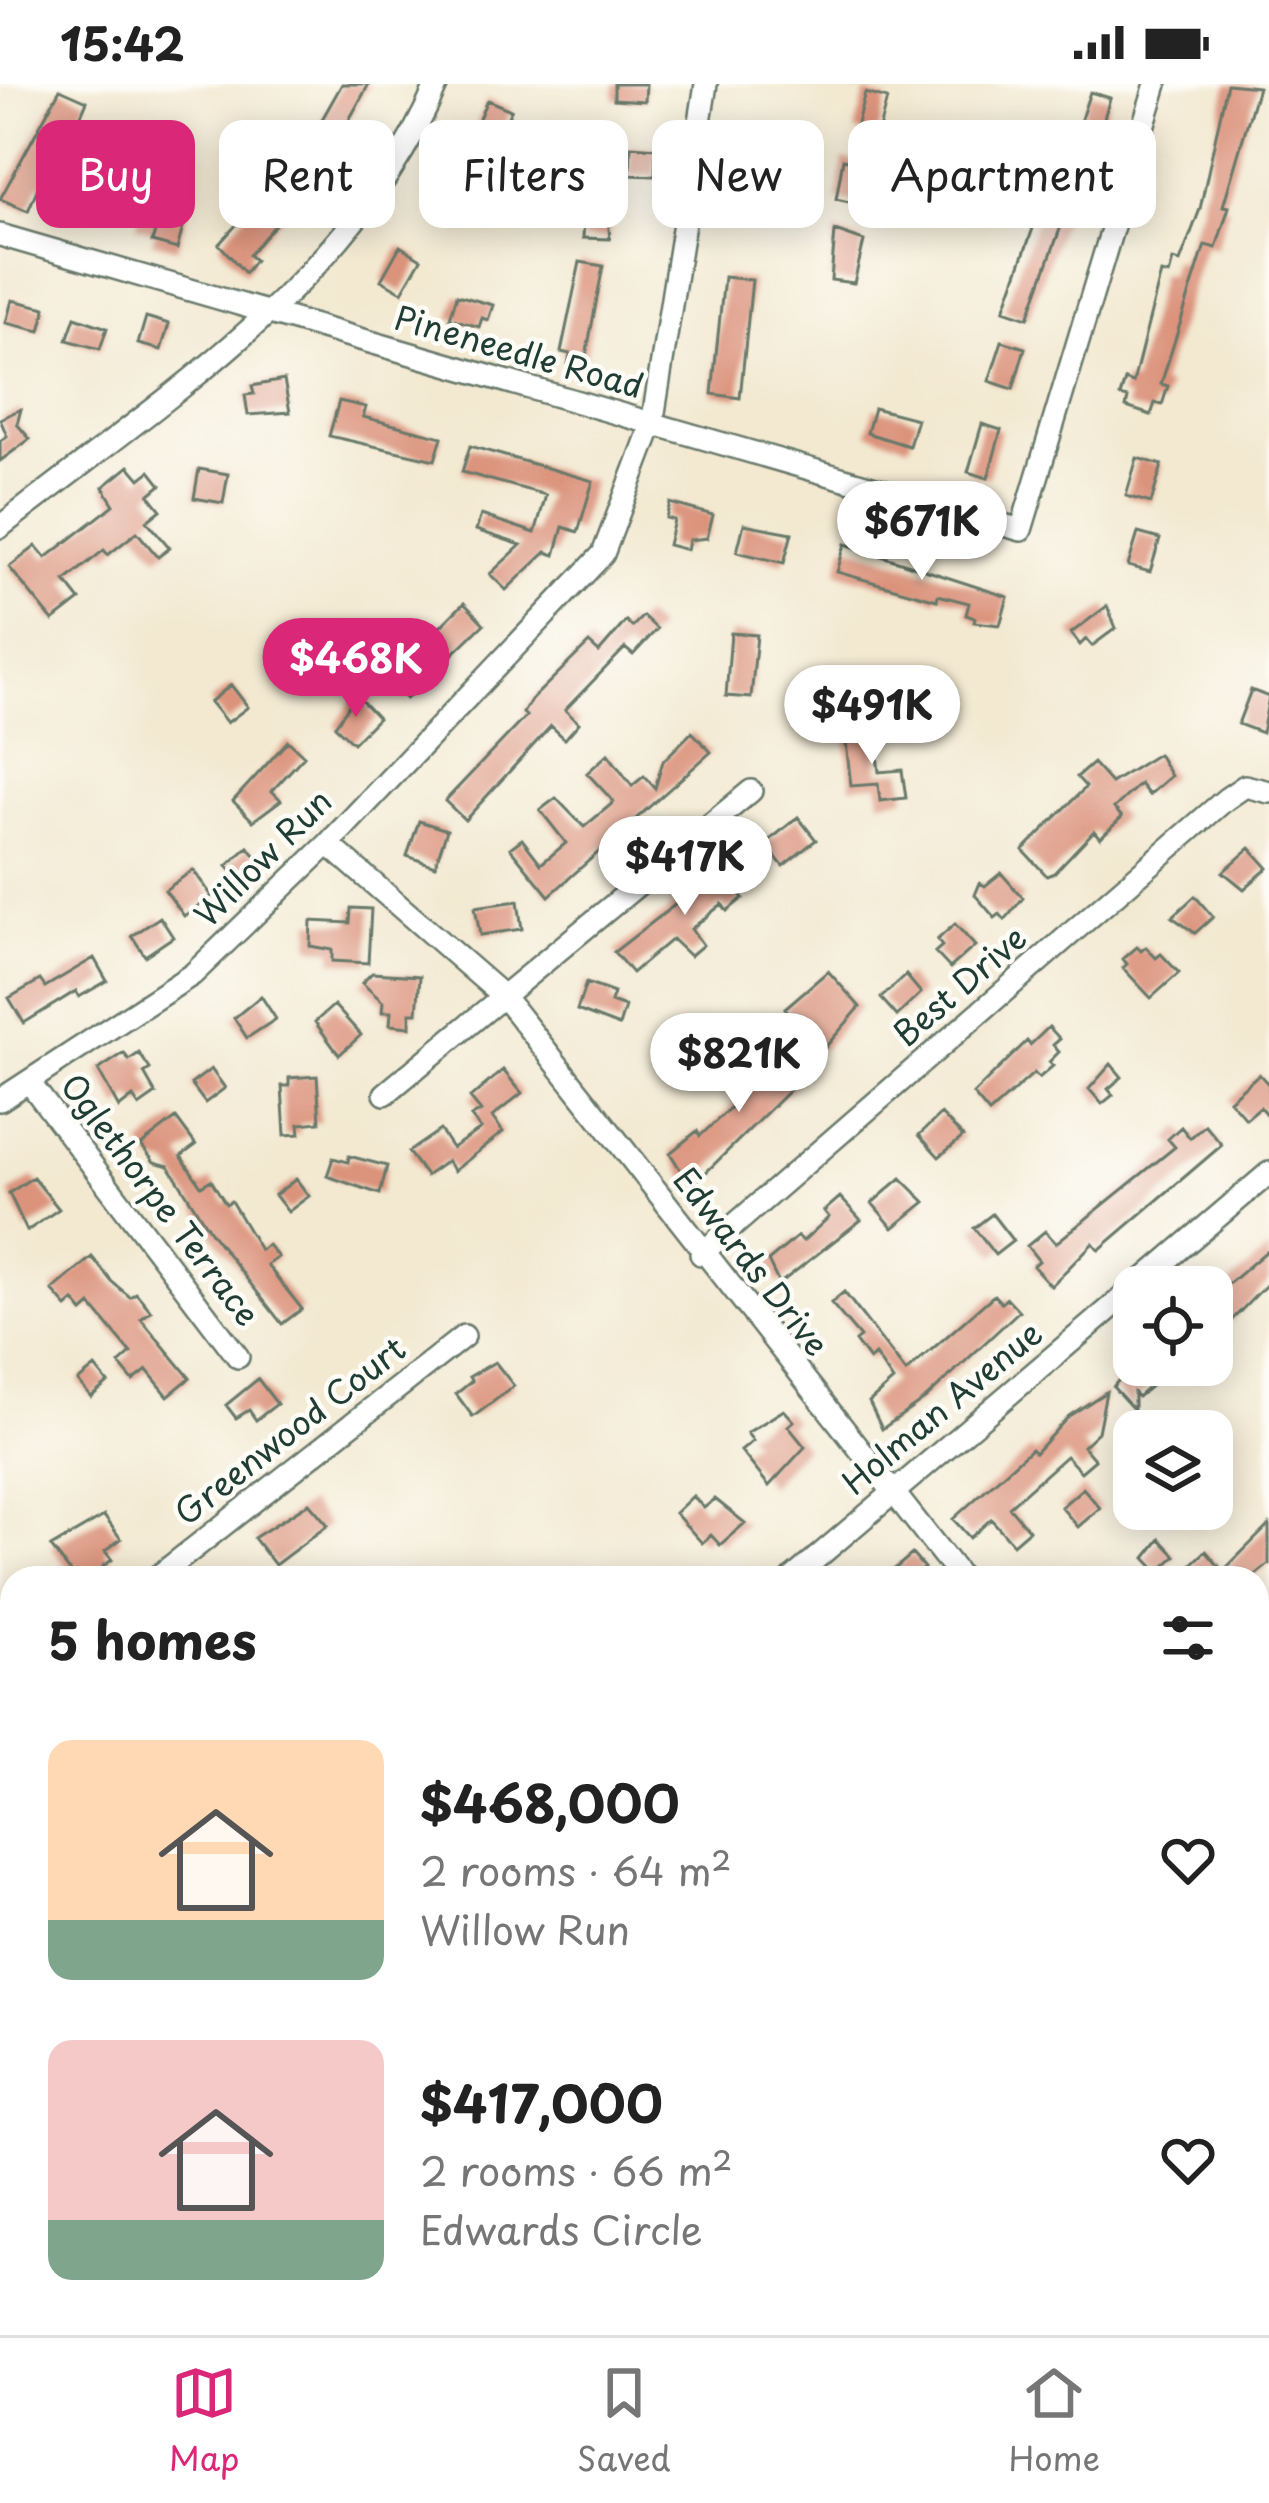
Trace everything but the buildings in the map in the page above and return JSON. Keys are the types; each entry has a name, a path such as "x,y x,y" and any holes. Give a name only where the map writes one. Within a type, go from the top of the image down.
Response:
{"street":[{"path":"0,527 267,314 347,230 404,148 437,84"},
{"name":"Willow Run","path":"0,1100 193,974 328,844 603,554 652,425 706,84"},
{"name":"Pineneedle Road","path":"0,235 1021,530 1156,84"},
{"name":"Best Drive","path":"701,1254 1226,799 1245,786 1269,792"},
{"path":"386,1094 751,791"},
{"name":"Edwards Drive","path":"328,844 504,997 701,1254 951,1566"},
{"name":"Oglethorpe Terrace","path":"29,1082 238,1357"},
{"name":"Holman Avenue","path":"1160,1266 1269,1173"},
{"name":"Holman Avenue","path":"807,1566 1113,1306"},
{"name":"Greenwood Court","path":"171,1566 464,1336"}]}
